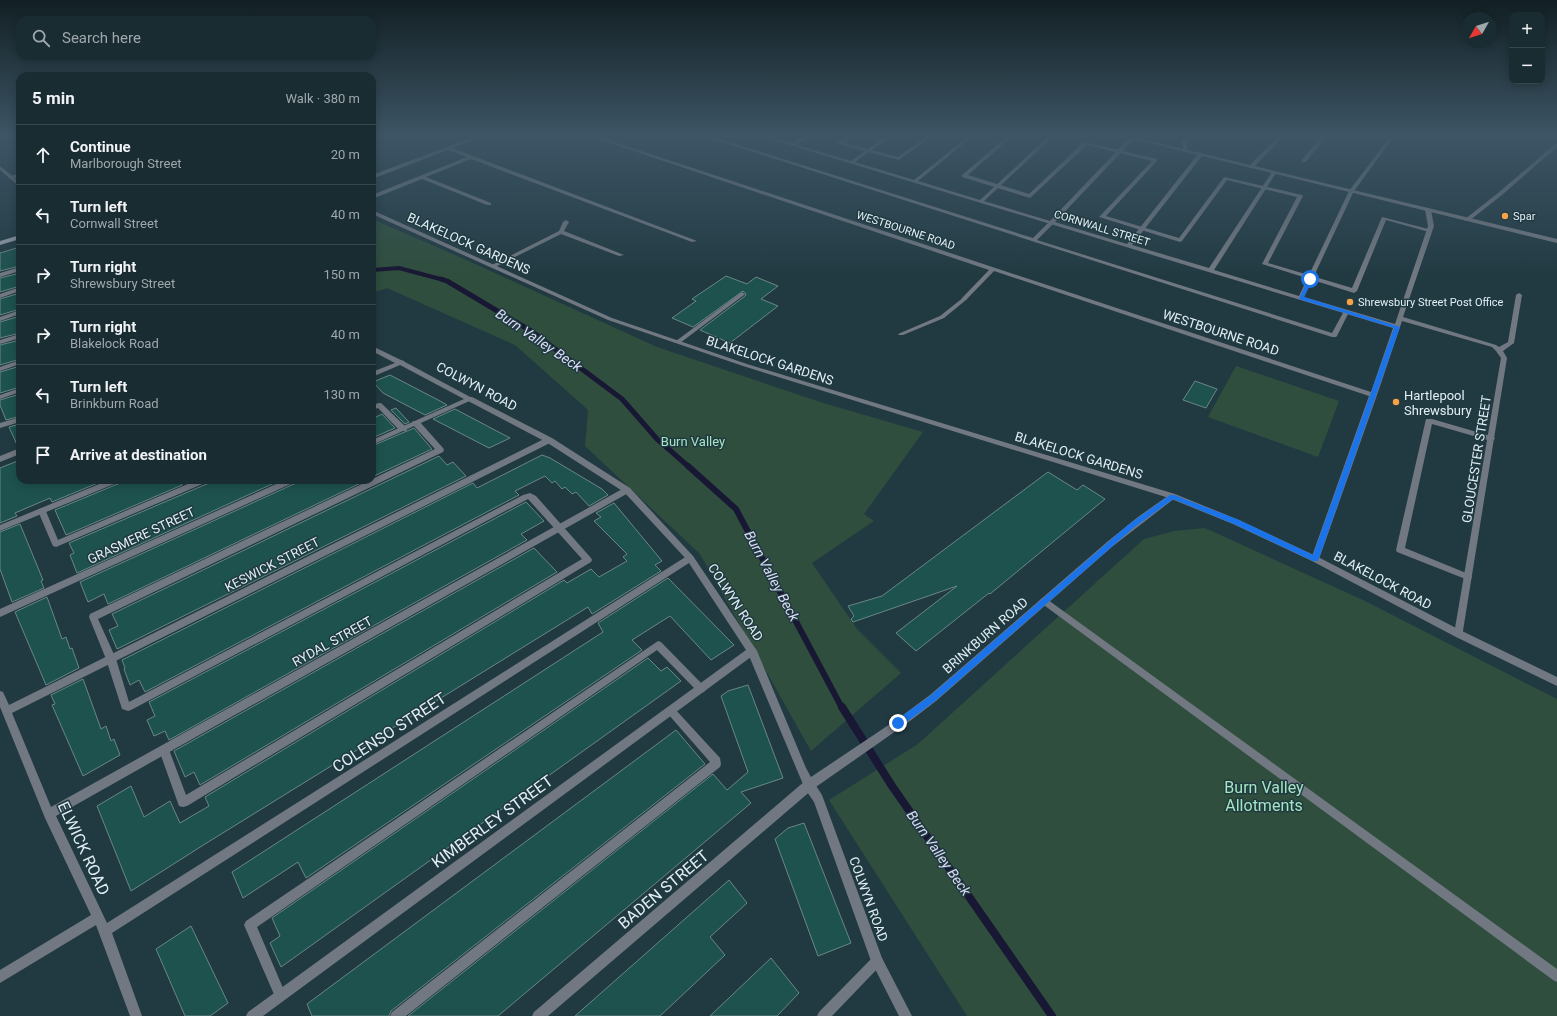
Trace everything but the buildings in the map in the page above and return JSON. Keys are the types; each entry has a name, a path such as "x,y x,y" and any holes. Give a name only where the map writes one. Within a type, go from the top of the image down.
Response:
{"main road":[{"path":"0,243 16,238"}],"street":[{"path":"376,195 411,181"},
{"path":"433,181 489,204"},
{"path":"536,181 694,241"},
{"name":"WESTBOURNE ROAD","path":"728,181 1374,395"},
{"path":"849,181 1334,336 1346,312"},
{"path":"982,181 1030,196 1045,181"},
{"path":"980,202 1002,181"},
{"path":"1034,240 1091,181"},
{"path":"1135,181 1102,217 1180,240 1223,181"},
{"path":"1128,246 1179,181"},
{"path":"1241,181 1300,196 1265,264 1310,279 1354,291 1384,218 1430,230"},
{"path":"1210,271 1269,181"},
{"path":"1310,181 1557,241"},
{"path":"1301,298 1352,191 1359,181"},
{"path":"1467,220 1515,181"},
{"name":"CORNWALL STREET","path":"914,182 1397,327"},
{"path":"1315,559 1374,395 1430,230 1428,210"},
{"name":"BLAKELOCK GARDENS","path":"376,214 610,319 833,393 1172,496"},
{"path":"492,266 561,232 566,222"},
{"path":"561,232 621,255"},
{"path":"901,334 942,317 964,299 993,269"},
{"path":"0,275 16,270"},
{"path":"0,296 16,290"},
{"path":"678,342 742,294"},
{"path":"1400,318 1485,343 1499,350 1511,342 1519,295"},
{"path":"0,318 16,313"},
{"path":"0,342 16,337"},
{"name":"COLWYN ROAD","path":"376,350 402,362 549,440 627,490 690,558 752,652 809,785 818,799 877,961 906,1016"},
{"name":"GLOUCESTER STREET","path":"1459,634 1504,358 1499,350"},
{"path":"376,373 402,362"},
{"path":"0,369 16,363"},
{"path":"0,397 16,391"},
{"path":"376,442 470,399"},
{"path":"376,406 379,404 403,429"},
{"path":"0,426 16,420"},
{"path":"1468,578 1400,550 1429,421 1491,439"},
{"path":"376,481 440,450 416,423"},
{"name":"KESWICK STREET","path":"7,711 549,440"},
{"path":"0,459 16,454"},
{"path":"0,528 106,484"},
{"path":"42,511 56,544 195,484"},
{"name":"GRASMERE STREET","path":"0,613 283,484"},
{"path":"164,750 183,802 588,560 533,498 530,496 526,497 128,707 125,706 111,659 93,617 369,484"},
{"name":"RYDAL STREET","path":"49,814 627,490"},
{"name":"BLAKELOCK ROAD","path":"1172,496 1236,522 1315,559 1459,634 1557,682"},
{"name":"BRINKBURN ROAD","path":"809,785 932,698 1130,527 1172,496"},
{"name":"COLENSO STREET","path":"104,931 690,558"},
{"path":"1044,602 1557,976"},
{"path":"280,995 250,925 658,645 701,689"},
{"name":"KIMBERLEY STREET","path":"252,1016 752,652"},
{"name":"ELWICK ROAD","path":"0,695 49,814 104,931 136,1016"},
{"path":"396,1016 716,764 711,756 671,711"},
{"name":"BADEN STREET","path":"538,1016 809,785"},
{"path":"0,977 98,917"},
{"path":"823,1016 877,961"}],"green space":[{"name":"Burn Valley","path":"376,221 462,258 657,347 820,402 923,432 864,514 874,521 812,563 857,629 901,673 811,751 700,554 585,446 588,410 515,345 387,288 376,292"},
{"path":"1236,366 1339,401 1318,457 1208,417"},
{"name":"Burn Valley Allotments","path":"1205,528 1365,601 1557,699 1557,1016 967,1016 829,800 918,744 1144,539 1174,531"}],"waterway":[{"name":"Burn Valley Beck","path":"376,270 399,268 444,280"},
{"name":"Burn Valley Beck","path":"444,280 531,331 622,399 657,439 689,467"},
{"name":"Burn Valley Beck","path":"688,466 736,509 842,708"},
{"name":"Burn Valley Beck","path":"842,707 892,786 1052,1016"}],"place":[{"name":"Spar","path":"1505,216"},
{"name":"Shrewsbury Street Post Office","path":"1350,302"},
{"name":"Hartlepool Shrewsbury","path":"1396,402"}],"route":[{"path":"898,723 932,698 1130,527 1172,496 1236,522 1315,559 1397,327 1301,298 1310,279"}]}
